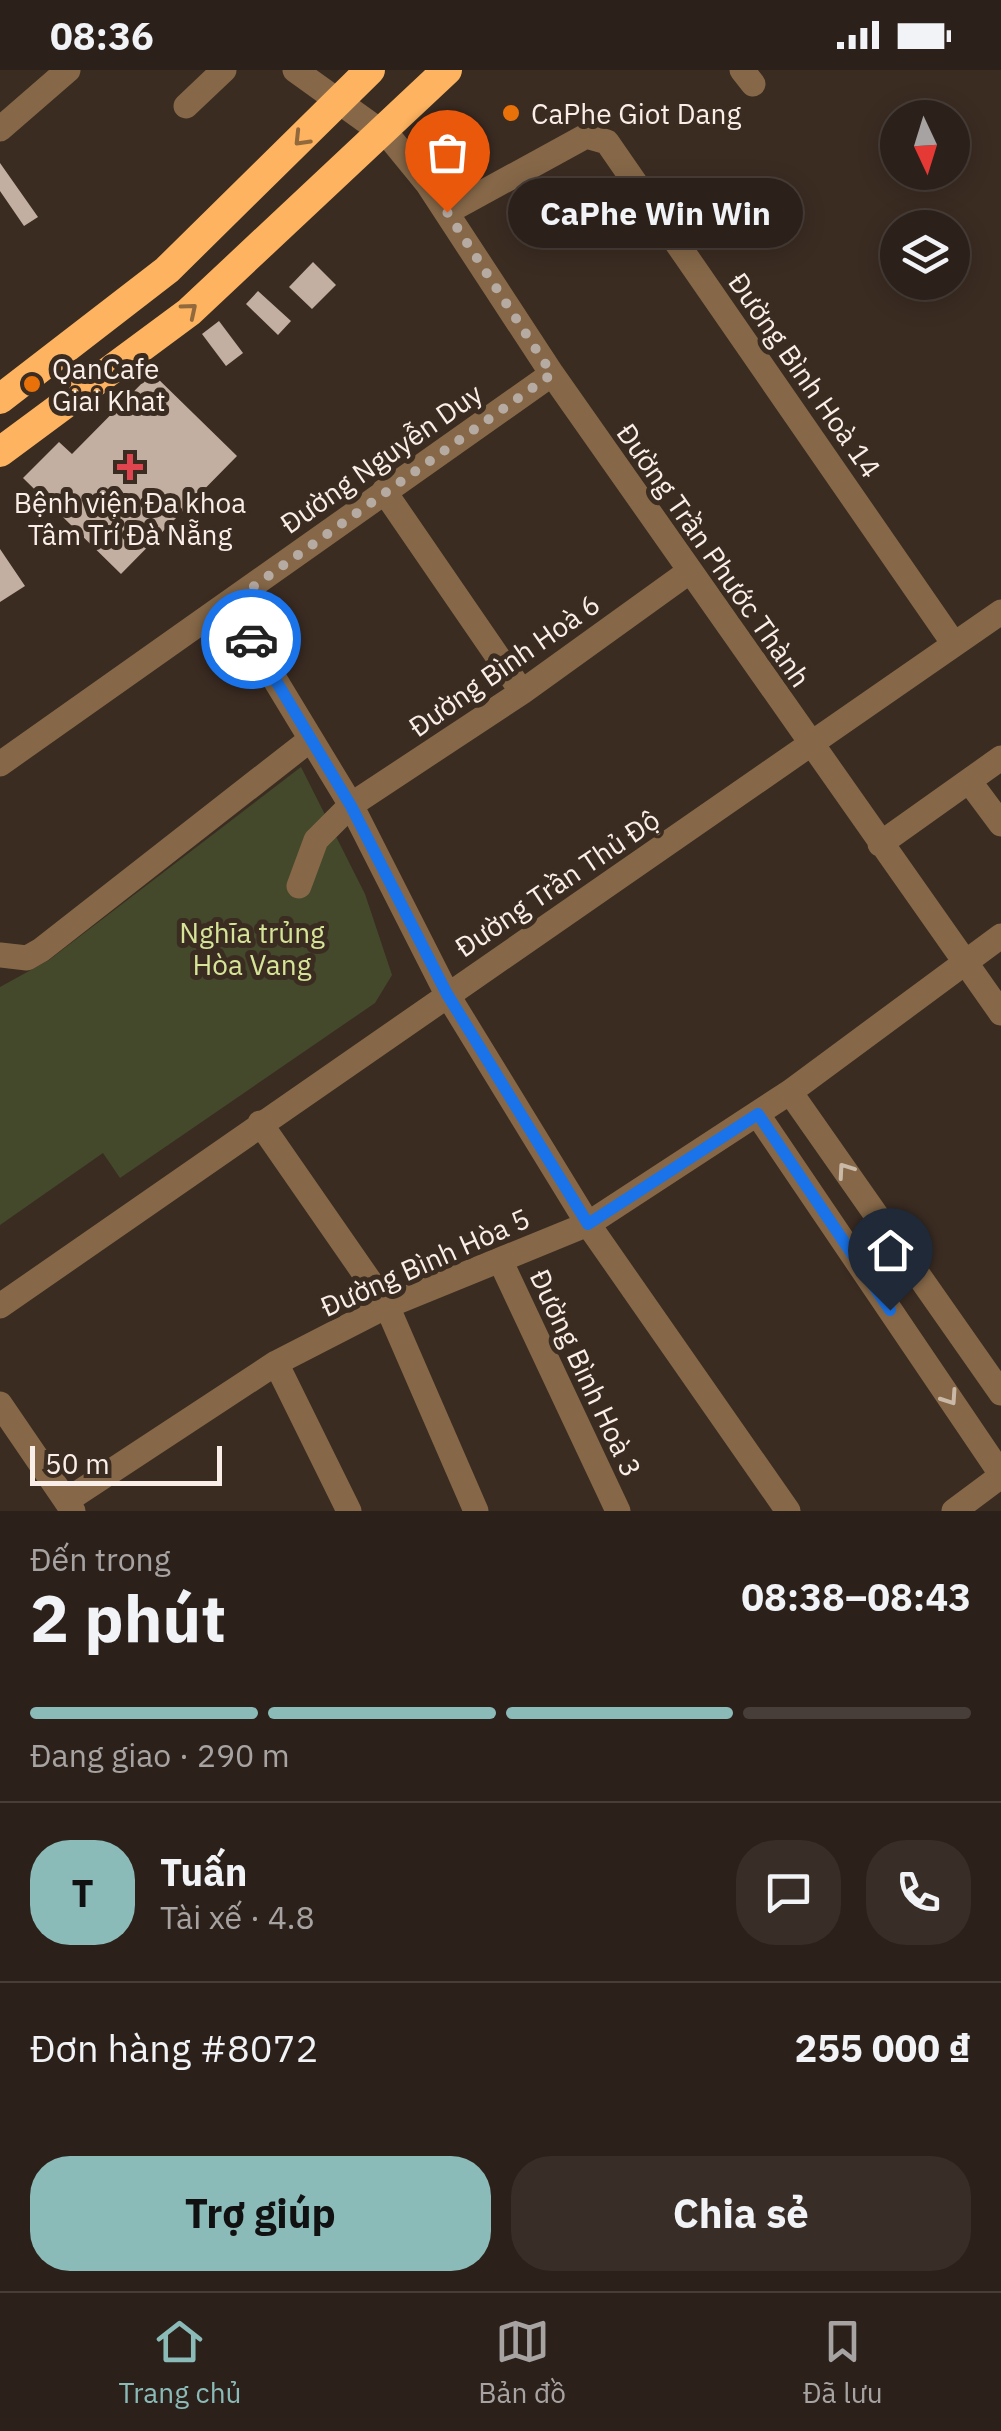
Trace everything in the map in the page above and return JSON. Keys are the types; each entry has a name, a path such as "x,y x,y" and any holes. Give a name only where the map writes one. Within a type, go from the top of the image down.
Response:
{"highway":[{"path":"0,399 167,270 370,70"},
{"path":"0,452 188,312 447,70"}],"street":[{"path":"0,130 68,70"},
{"path":"186,106 224,70"},
{"name":"Đường Trần Phước Thành","path":"295,70 340,98 392,139 447,212 552,374 810,746 1001,1012"},
{"name":"Đường Bình Hoà 14","path":"447,212 586,136 608,142 954,644"},
{"name":"Đường Nguyễn Duy","path":"0,764 552,374"},
{"path":"384,491 522,692"},
{"name":"Đường Bình Hoà 6","path":"299,886 316,840 351,806 522,692 690,572"},
{"path":"229,604 351,806 447,994 588,1224 788,1511"},
{"name":"Đường Trần Thủ Độ","path":"0,1306 1001,612"},
{"path":"5,957 41,950 311,738"},
{"path":"880,844 1001,758"},
{"path":"970,780 1001,824"},
{"name":"Đường Bình Hòa 5","path":"70,1506 276,1363 387,1306 588,1224 790,1092 1001,936"},
{"path":"790,1092 1001,1393"},
{"path":"758,1114 1001,1475 954,1511"},
{"path":"260,1123 387,1306 476,1511"},
{"name":"Đường Bình Hoà 3","path":"500,1260 618,1511"},
{"path":"276,1363 350,1511"},
{"path":"0,1404 70,1506"}],"green space":[{"name":"Nghĩa trủng Hòa Vang","path":"301,767 365,894 392,975 375,1003 120,1178 103,1153 0,1225 0,987 49,960"}],"building":[{"path":"0,163 38,217 24,226 0,191"},
{"path":"313,262 336,285 312,309 289,287"},
{"path":"258,291 291,321 278,335 246,304"},
{"path":"219,321 243,353 226,366 202,334"},
{"name":"Bệnh viện Đa khoa Tâm Trí Đà Nẵng","path":"152,373 237,456 121,574 23,478 59,442 72,454"},
{"path":"0,549 25,586 0,602"}],"way so far":[{"path":"251,639 229,604 552,374 447,212"}],"place":[{"name":"CaPhe Giot Dang","path":"511,113"},
{"name":"CaPhe Win Win","path":"447,212"},
{"name":"QanCafe Giai Khat","path":"32,384"},
{"name":"Bệnh viện Đa khoa Tâm Trí Đà Nẵng","path":"130,467"}],"route":[{"path":"251,639 351,806 447,994 588,1224 758,1114 890,1310"}]}
